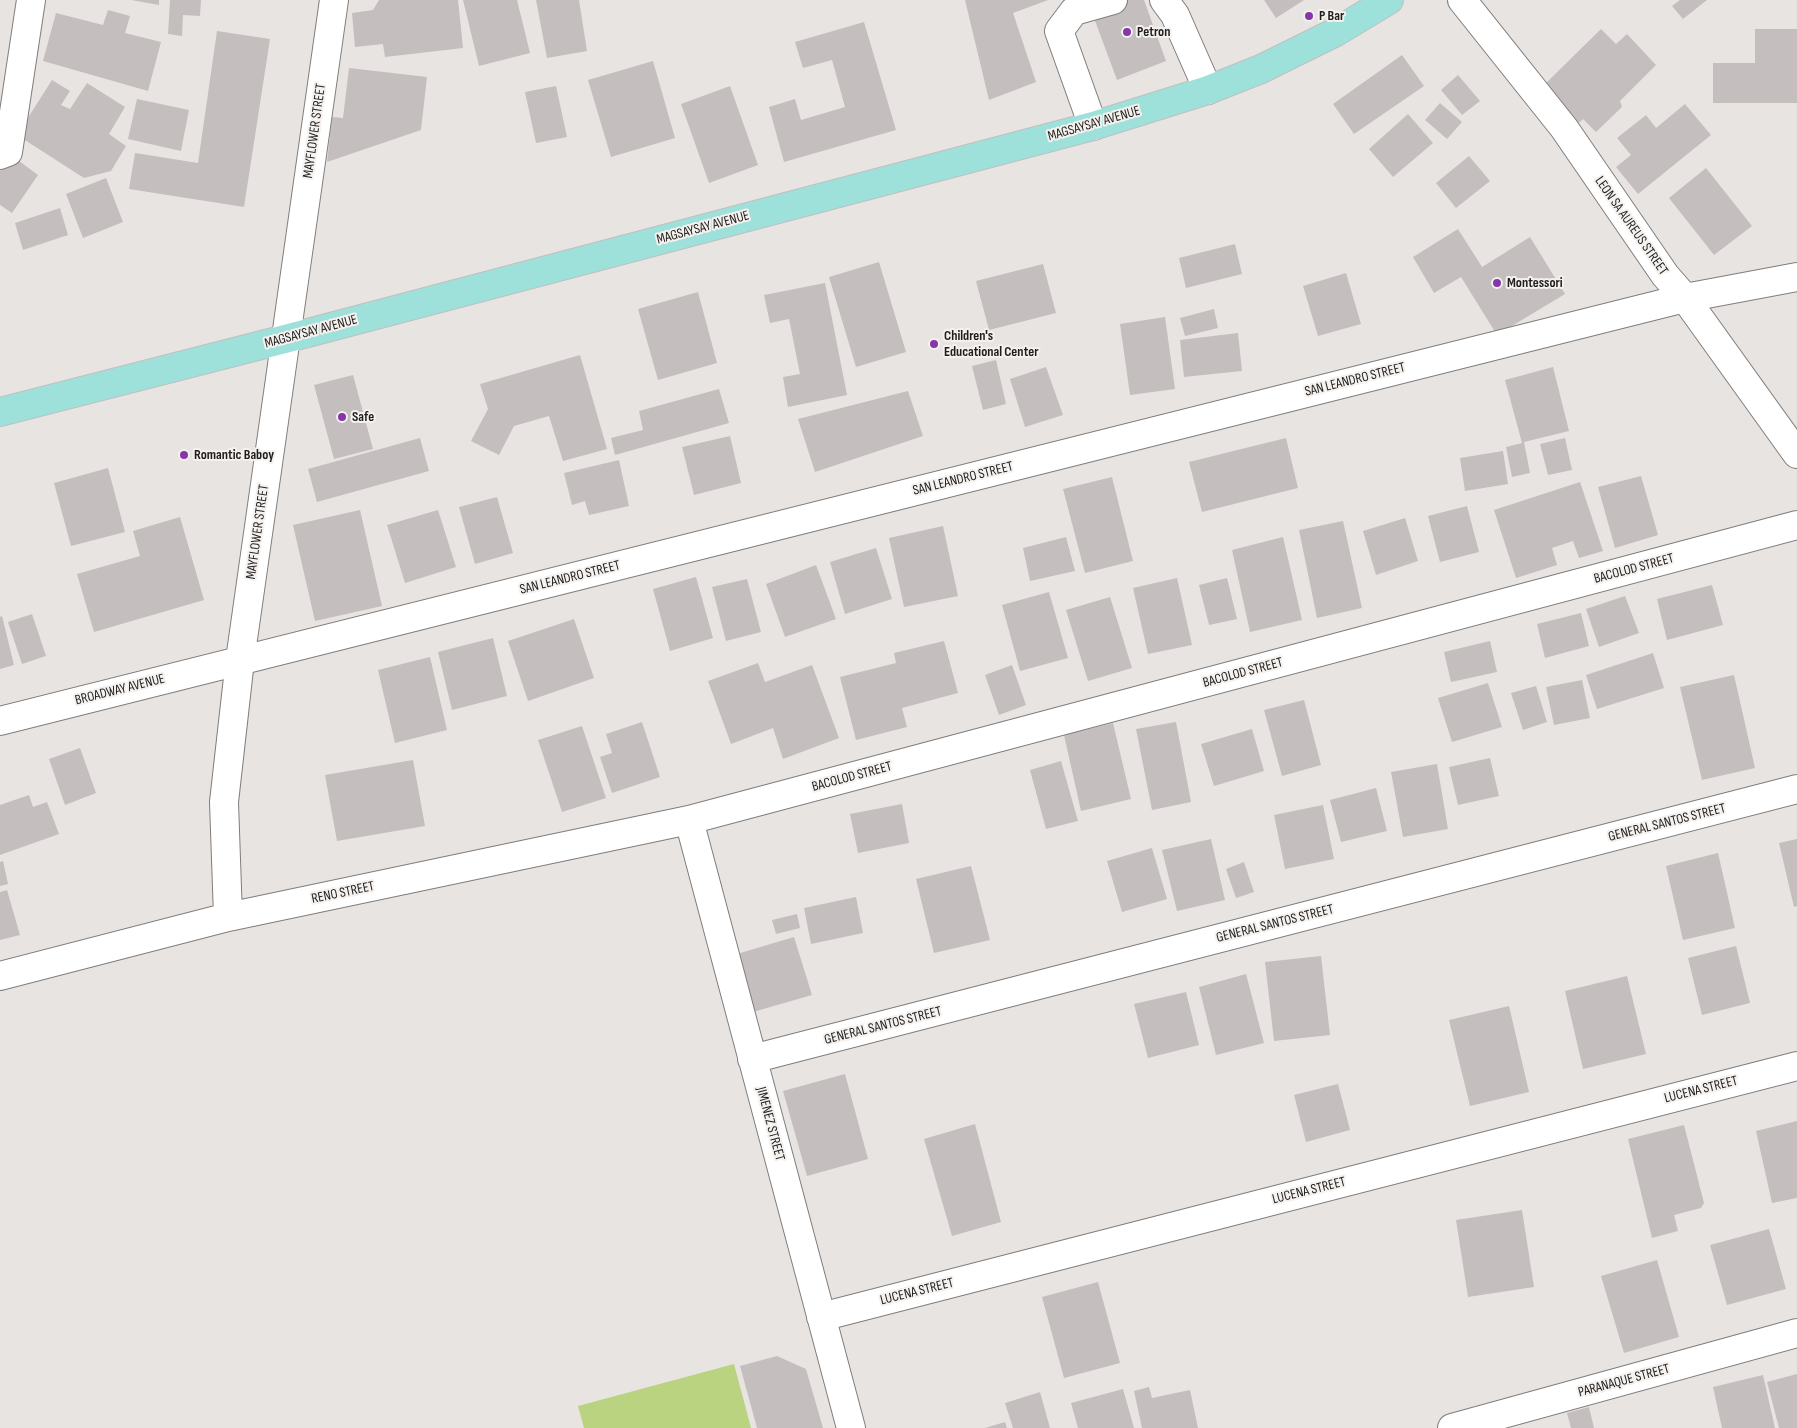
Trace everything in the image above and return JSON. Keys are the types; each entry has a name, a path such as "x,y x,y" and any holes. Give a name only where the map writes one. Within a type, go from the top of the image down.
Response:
{"main road":[{"name":"MAGSAYSAY AVENUE","path":"0,412 285,339 1092,126 1208,90 1261,70 1336,32 1389,0"}],"street":[{"path":"0,155 8,152 31,0"},
{"name":"MAYFLOWER STREET","path":"228,917 224,802 240,660 334,0"},
{"path":"1092,126 1059,31 1074,10 1113,0"},
{"path":"1164,0 1175,15 1208,90"},
{"name":"LEON SA AUREUS STREET","path":"1462,0 1564,128 1665,275 1685,298 1797,454"},
{"path":"1685,298 1797,277"},
{"name":"SAN LEANDRO STREET","path":"240,660 1685,298"},
{"name":"BACOLOD STREET","path":"689,820 1797,526"},
{"name":"BROADWAY AVENUE","path":"0,721 240,660"},
{"name":"GENERAL SANTOS STREET","path":"752,1059 1797,789"},
{"name":"RENO STREET","path":"0,976 228,917 689,820"},
{"name":"JIMENEZ STREET","path":"689,820 851,1428"},
{"name":"LUCENA STREET","path":"821,1317 1797,1066"},
{"name":"PARANAQUE STREET","path":"1452,1428 1797,1333"}],"green space":[{"path":"734,1364 751,1428 584,1428 578,1406"}],"building":[{"path":"131,0 159,0 159,5"},
{"path":"170,0 201,0 200,16 183,15 182,36 168,34"},
{"path":"379,0 458,0 463,48 385,57 383,44 355,47 352,13 373,10"},
{"path":"463,0 517,0 530,53 479,66"},
{"path":"536,0 579,0 587,51 547,58"},
{"path":"965,0 1048,0 1013,13 1036,82 989,100"},
{"name":"Petron","path":"1093,0 1144,0 1166,61 1117,80 1088,2"},
{"path":"1264,0 1304,0 1276,18"},
{"path":"1680,0 1707,0 1683,19 1672,6"},
{"path":"108,10 130,16 125,33 161,42 148,91 43,61 56,13 103,25"},
{"path":"864,22 896,130 784,162 769,107 795,99 801,120 845,107 832,60 803,68 795,42"},
{"path":"1601,29 1616,44 1627,34 1656,65 1620,101 1622,107 1596,132 1583,119 1579,123 1542,87"},
{"path":"1755,29 1797,29 1797,103 1713,103 1713,63 1755,63"},
{"path":"217,31 270,39 244,207 129,189 135,153 198,163"},
{"path":"1402,55 1424,86 1354,134 1333,104"},
{"path":"653,61 675,138 611,157 588,80"},
{"path":"349,68 427,77 421,130 327,162 332,117 343,118"},
{"path":"1458,75 1480,101 1462,115 1441,90"},
{"path":"52,80 70,91 61,105 70,109 87,83 125,107 109,134 126,146 111,171 84,178 17,135"},
{"path":"556,86 567,137 536,143 525,92"},
{"path":"730,86 758,165 709,183 681,104"},
{"path":"137,99 189,110 181,151 128,139"},
{"path":"1440,103 1462,122 1447,139 1425,120"},
{"path":"1685,104 1711,135 1638,194 1616,167 1631,155 1617,138 1646,115 1656,128"},
{"path":"1408,114 1433,143 1393,177 1369,149"},
{"path":"11,155 38,175 12,213 0,205 0,171"},
{"path":"1469,156 1490,181 1456,208 1436,183"},
{"path":"1706,168 1752,226 1714,255 1669,198"},
{"path":"106,178 123,222 83,238 66,194"},
{"path":"60,208 68,235 23,250 15,223"},
{"path":"1458,229 1482,267 1530,237 1565,294 1497,335 1461,277 1434,293 1413,257"},
{"path":"1235,244 1242,274 1186,288 1179,258"},
{"path":"879,262 906,352 856,367 829,277"},
{"path":"1043,264 1056,313 989,330 976,281"},
{"path":"1346,273 1361,324 1318,336 1303,286"},
{"path":"825,283 847,395 788,407 783,377 800,374 789,319 770,323 764,295"},
{"path":"698,292 717,363 658,380 638,309"},
{"path":"1214,309 1218,328 1185,336 1180,318"},
{"path":"1165,317 1175,389 1130,395 1120,324"},
{"path":"1238,333 1242,371 1184,377 1180,340"},
{"path":"580,355 607,449 563,461 549,416 514,426 499,455 471,441 488,409 480,384"},
{"path":"996,360 1006,404 983,410 972,366"},
{"path":"1046,367 1063,415 1025,427 1010,379"},
{"path":"1553,367 1569,431 1524,442 1530,473 1512,477 1506,447 1522,443 1505,380"},
{"path":"353,375 373,449 334,459 314,385"},
{"path":"719,389 729,423 615,455 611,438 643,430 639,411"},
{"path":"908,391 923,436 815,472 798,419"},
{"path":"730,436 741,483 694,495 682,447"},
{"path":"420,438 429,471 317,502 308,469"},
{"path":"1286,438 1298,488 1202,512 1189,462"},
{"path":"1565,438 1572,470 1548,475 1540,444"},
{"path":"1503,451 1508,484 1465,491 1460,458"},
{"path":"619,460 629,506 589,515 585,501 572,505 564,473"},
{"path":"108,468 125,532 71,546 54,483"},
{"path":"1641,476 1658,535 1615,548 1598,487"},
{"path":"1112,477 1133,561 1085,573 1063,489"},
{"path":"1580,482 1603,551 1579,558 1573,541 1552,548 1557,565 1516,578 1494,510"},
{"path":"497,497 513,553 475,564 459,507"},
{"path":"1467,506 1479,552 1440,562 1428,516"},
{"path":"360,510 382,606 315,621 293,525"},
{"path":"438,510 456,567 405,583 387,525"},
{"path":"180,517 204,600 94,632 77,574 140,556 133,531"},
{"path":"1405,518 1418,561 1376,575 1363,531"},
{"path":"1343,521 1362,608 1317,618 1299,530"},
{"path":"943,526 958,596 904,607 889,538"},
{"path":"1066,537 1075,571 1030,581 1023,548"},
{"path":"1283,537 1302,620 1250,632 1232,550"},
{"path":"876,548 892,599 845,614 830,562"},
{"path":"816,565 836,619 785,637 766,584"},
{"path":"696,577 713,638 670,651 653,589"},
{"path":"1177,578 1192,645 1148,654 1133,588"},
{"path":"1227,578 1237,619 1209,625 1199,585"},
{"path":"747,579 761,632 726,641 712,587"},
{"path":"1712,585 1723,625 1667,640 1657,599"},
{"path":"1049,592 1068,658 1020,671 1002,605"},
{"path":"1625,596 1639,633 1599,647 1586,609"},
{"path":"1110,597 1132,668 1088,681 1066,610"},
{"path":"1581,613 1589,646 1545,658 1537,624"},
{"path":"32,614 46,656 22,664 8,622"},
{"path":"2,616 14,665 0,669 0,617"},
{"path":"574,619 594,678 528,701 508,641"},
{"path":"493,638 507,696 452,710 438,652"},
{"path":"944,641 958,693 902,708 907,727 856,740 840,677 896,663 894,653"},
{"path":"1490,641 1497,672 1451,682 1444,652"},
{"path":"1653,653 1664,688 1597,709 1586,675"},
{"path":"430,657 447,730 395,743 378,670"},
{"path":"758,663 765,682 812,665 839,738 783,759 773,728 731,744 708,681"},
{"path":"1012,665 1026,705 999,715 985,675"},
{"path":"1734,675 1755,768 1702,780 1680,687"},
{"path":"1582,680 1590,718 1554,725 1546,687"},
{"path":"1488,683 1502,727 1452,742 1438,698"},
{"path":"1536,686 1547,722 1523,730 1511,693"},
{"path":"1304,700 1321,765 1282,776 1264,710"},
{"path":"642,722 660,777 612,793 600,757 612,753 606,734"},
{"path":"1176,722 1191,802 1152,810 1136,729"},
{"path":"1113,723 1131,799 1081,811 1064,735"},
{"path":"582,726 606,798 562,812 538,740"},
{"path":"1252,729 1264,771 1214,786 1201,744"},
{"path":"80,748 96,793 65,805 49,759"},
{"path":"1490,758 1499,796 1458,805 1449,767"},
{"path":"413,760 425,826 337,841 325,775"},
{"path":"1061,761 1078,821 1046,829 1030,770"},
{"path":"1437,764 1448,829 1403,837 1391,772"},
{"path":"1376,788 1387,831 1341,842 1330,800"},
{"path":"29,795 33,807 47,802 59,834 0,855 0,805"},
{"path":"902,804 909,843 858,853 850,814"},
{"path":"1323,805 1334,859 1285,869 1274,815"},
{"path":"1211,839 1225,900 1177,911 1162,850"},
{"path":"1797,839 1797,906 1794,907 1779,843"},
{"path":"1152,848 1167,899 1122,912 1107,861"},
{"path":"1718,853 1735,928 1683,940 1666,866"},
{"path":"3,861 8,884 0,886 0,862"},
{"path":"1244,862 1254,892 1236,898 1226,869"},
{"path":"971,866 990,940 934,953 916,879"},
{"path":"7,890 20,935 0,940 0,892"},
{"path":"856,897 863,933 811,944 804,908"},
{"path":"797,914 800,928 776,934 772,920"},
{"path":"794,937 812,995 753,1012 737,954"},
{"path":"1736,946 1750,1003 1702,1015 1688,958"},
{"path":"1321,956 1330,1035 1274,1041 1265,962"},
{"path":"1246,974 1264,1043 1216,1055 1199,987"},
{"path":"1627,976 1646,1054 1583,1069 1565,991"},
{"path":"1186,992 1199,1045 1148,1058 1134,1004"},
{"path":"1509,1006 1529,1092 1470,1106 1449,1020"},
{"path":"845,1074 868,1159 807,1176 783,1091"},
{"path":"1338,1084 1350,1130 1306,1142 1294,1095"},
{"path":"1797,1121 1797,1198 1772,1203 1756,1131"},
{"path":"975,1124 1001,1222 952,1236 924,1139"},
{"path":"1684,1125 1704,1203 1701,1208 1674,1215 1678,1231 1652,1238 1628,1139"},
{"path":"1522,1210 1534,1287 1468,1297 1456,1220"},
{"path":"1769,1229 1786,1289 1727,1305 1710,1245"},
{"path":"1657,1260 1679,1337 1624,1353 1601,1276"},
{"path":"1098,1282 1120,1363 1064,1378 1042,1297"},
{"path":"777,1356 806,1369 823,1428 757,1428 740,1366"},
{"path":"1797,1374 1797,1428 1779,1428 1767,1382"},
{"path":"1763,1375 1775,1428 1722,1428 1713,1387"},
{"path":"1149,1387 1152,1398 1190,1390 1198,1428 1142,1428 1134,1391"},
{"path":"1123,1389 1134,1428 1078,1428 1071,1403"},
{"path":"1040,1392 1050,1428 1013,1428 1005,1403"},
{"path":"1589,1407 1594,1428 1571,1428 1567,1413"},
{"path":"1005,1422 1007,1428 985,1428"}],"place":[{"name":"P Bar","path":"1309,16"},
{"name":"Petron","path":"1127,32"},
{"name":"Montessori","path":"1497,283"},
{"name":"Children's Educational Center","path":"934,344"},
{"name":"Safe","path":"342,417"},
{"name":"Romantic Baboy","path":"184,455"}]}
